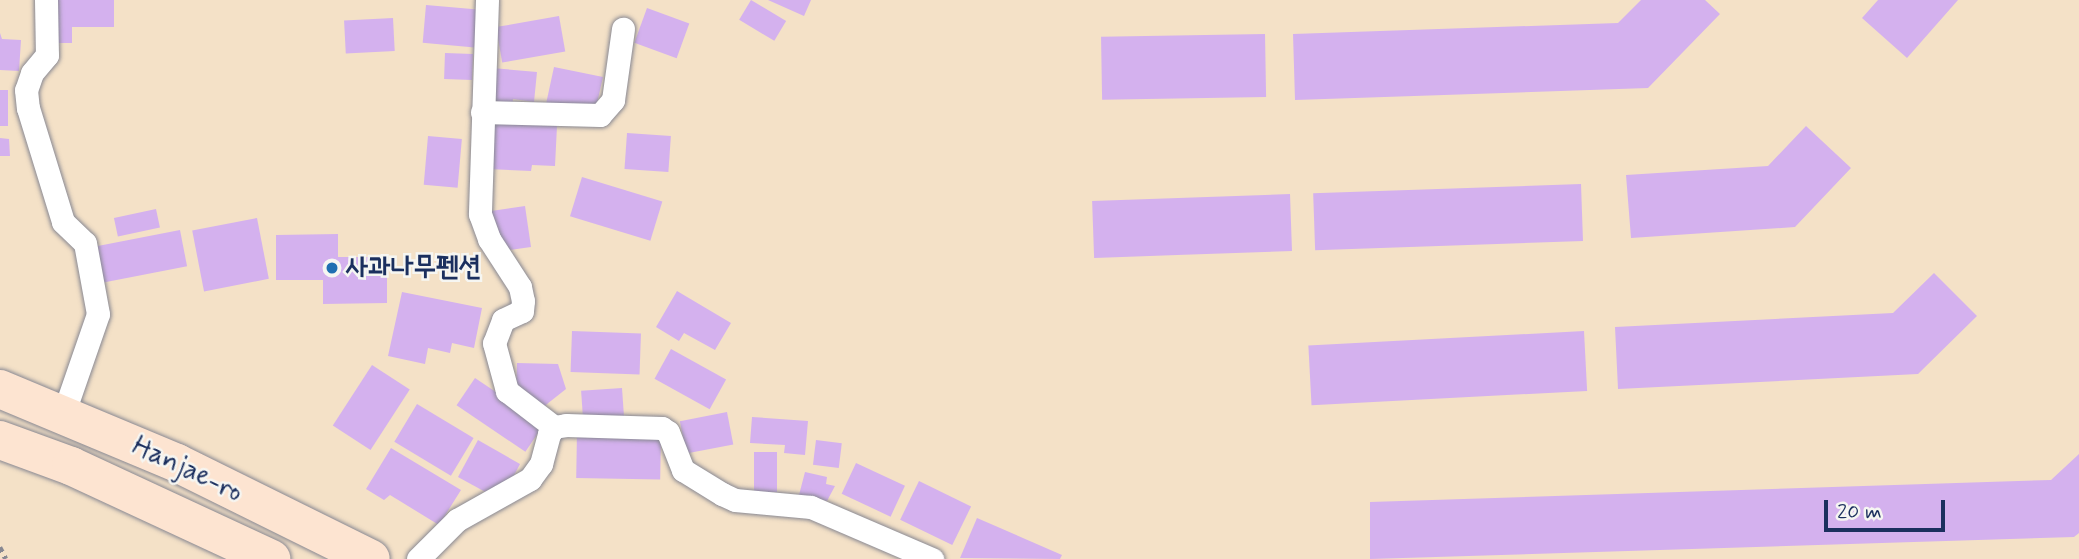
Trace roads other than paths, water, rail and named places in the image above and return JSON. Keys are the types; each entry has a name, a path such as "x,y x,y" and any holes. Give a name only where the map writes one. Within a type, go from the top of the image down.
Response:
{"street":[{"name":"Hanjae-ro","path":"0,388 177,463 371,559"},
{"name":"Hanjae-ro","path":"0,440 71,466 271,559"}],"lane":[{"path":"46,0 47,55 26,90 28,108 62,222 85,243 98,314 63,415"},
{"path":"487,0 480,214 489,239 520,287 523,301 522,311 503,320 498,330 497,358 507,391 554,427 662,428 668,432 683,470 722,494 735,500 811,507 932,559"},
{"path":"482,113 600,115 613,100 623,29"},
{"path":"418,559 457,520 530,479 541,464 554,427"}],"place":[{"name":"사과나무펜션","path":"332,268"}]}
